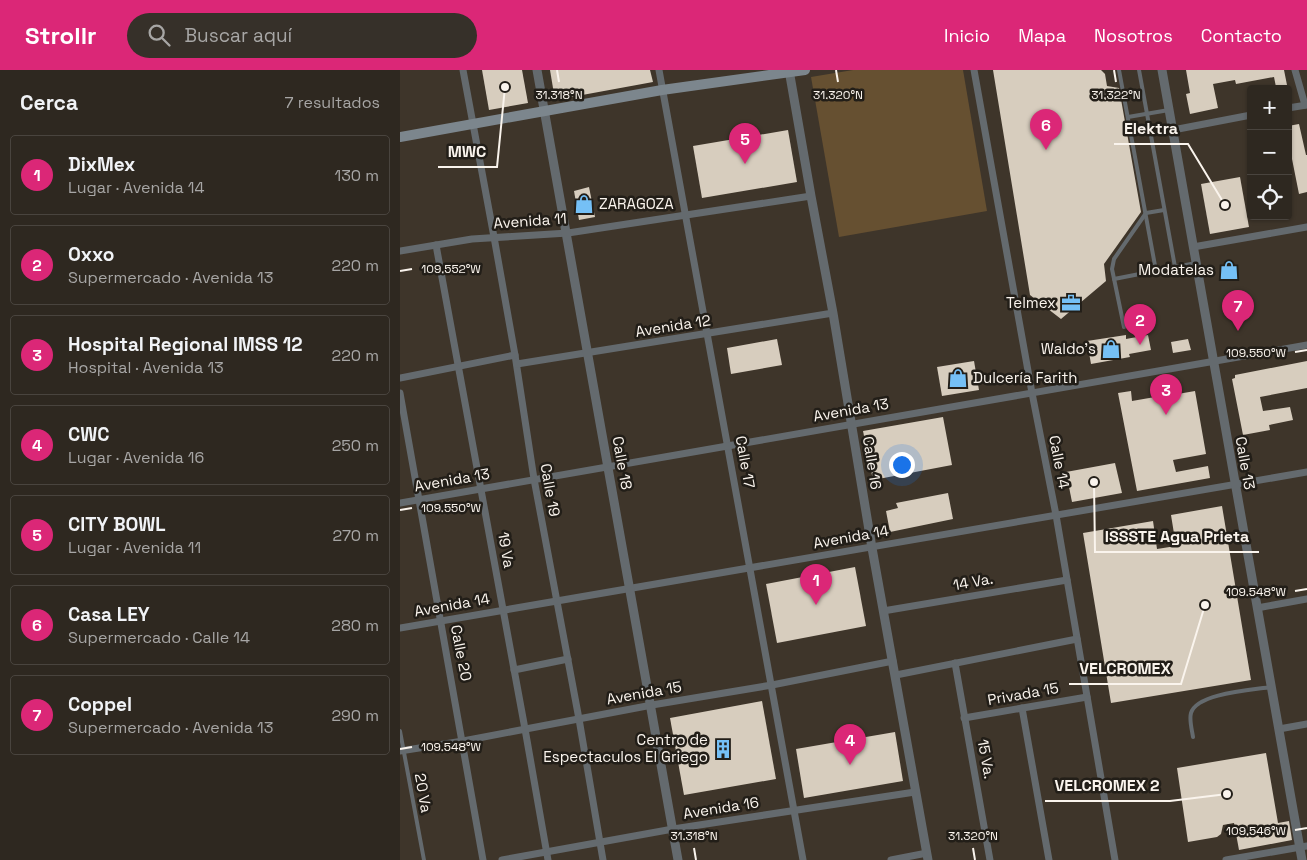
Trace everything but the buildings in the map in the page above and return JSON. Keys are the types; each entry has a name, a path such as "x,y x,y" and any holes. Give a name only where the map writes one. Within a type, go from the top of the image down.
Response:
{"main road":[{"path":"400,137 662,90 805,70"}],"street":[{"name":"Calle 19","path":"463,70 515,355 534,479 579,719 602,860"},
{"name":"Calle 18","path":"538,70 678,860"},
{"name":"Calle 17","path":"659,70 803,860"},
{"name":"Calle 14","path":"974,70 1056,515 1115,860"},
{"name":"Calle 13","path":"1162,70 1278,729 1303,846 1302,860"},
{"path":"1292,107 1306,105 1296,70"},
{"name":"Calle 16","path":"790,71 927,857"},
{"path":"1173,130 1247,116"},
{"name":"Avenida 11","path":"400,251 494,237 568,233 811,196"},
{"path":"1193,248 1307,227"},
{"name":"19 Va","path":"436,245 547,856"},
{"name":"Avenida 12","path":"516,364 706,335 833,313"},
{"name":"Avenida 13","path":"400,502 1307,345"},
{"path":"400,378 515,355"},
{"name":"Calle 20","path":"400,393 483,860"},
{"name":"Avenida 14","path":"400,628 1307,472"},
{"name":"14 Va.","path":"883,611 1066,580"},
{"path":"1257,608 1307,599"},
{"path":"896,675 1077,639"},
{"path":"514,670 568,659"},
{"name":"Avenida 15","path":"402,751 772,685 893,661"},
{"name":"15 Va.","path":"955,663 990,860"},
{"name":"Privada 15","path":"964,718 1087,697"},
{"path":"1022,708 1049,860"},
{"path":"1278,729 1307,724"},
{"name":"Avenida 16","path":"502,860 547,856 600,842 672,829 915,792"},
{"path":"1231,860 1303,846"},
{"path":"891,860 927,857"}],"lane":[{"path":"1119,70 1156,271"},
{"path":"1139,70 1175,267"},
{"path":"1128,117 1169,110"},
{"path":"1124,327 1112,269 1114,259 1146,213 1164,210"},
{"path":"1114,279 1196,263"},
{"path":"1193,737 1191,713 1205,699 1271,687"},
{"name":"20 Va","path":"400,731 402,751 424,860"}],"shaded area":[{"path":"853,70 963,70 987,211 839,237 811,77"}],"place":[{"name":"MWC","path":"505,87"},
{"name":"Casa LEY","path":"1046,150"},
{"name":"CITY BOWL","path":"745,164"},
{"name":"ZARAGOZA","path":"584,204"},
{"name":"Elektra","path":"1225,205"},
{"name":"Modatelas","path":"1229,270"},
{"name":"Telmex","path":"1071,303"},
{"name":"Coppel","path":"1238,331"},
{"name":"Oxxo","path":"1140,345"},
{"name":"Waldo's","path":"1111,349"},
{"name":"Dulcería Farith","path":"958,378"},
{"name":"Hospital Regional IMSS 12","path":"1166,415"},
{"name":"ISSSTE Agua Prieta","path":"1094,482"},
{"name":"DixMex","path":"816,605"},
{"name":"VELCROMEX","path":"1205,605"},
{"name":"Centro de Espectaculos El Griego","path":"723,749"},
{"name":"CWC","path":"850,765"},
{"name":"VELCROMEX 2","path":"1227,794"}]}
